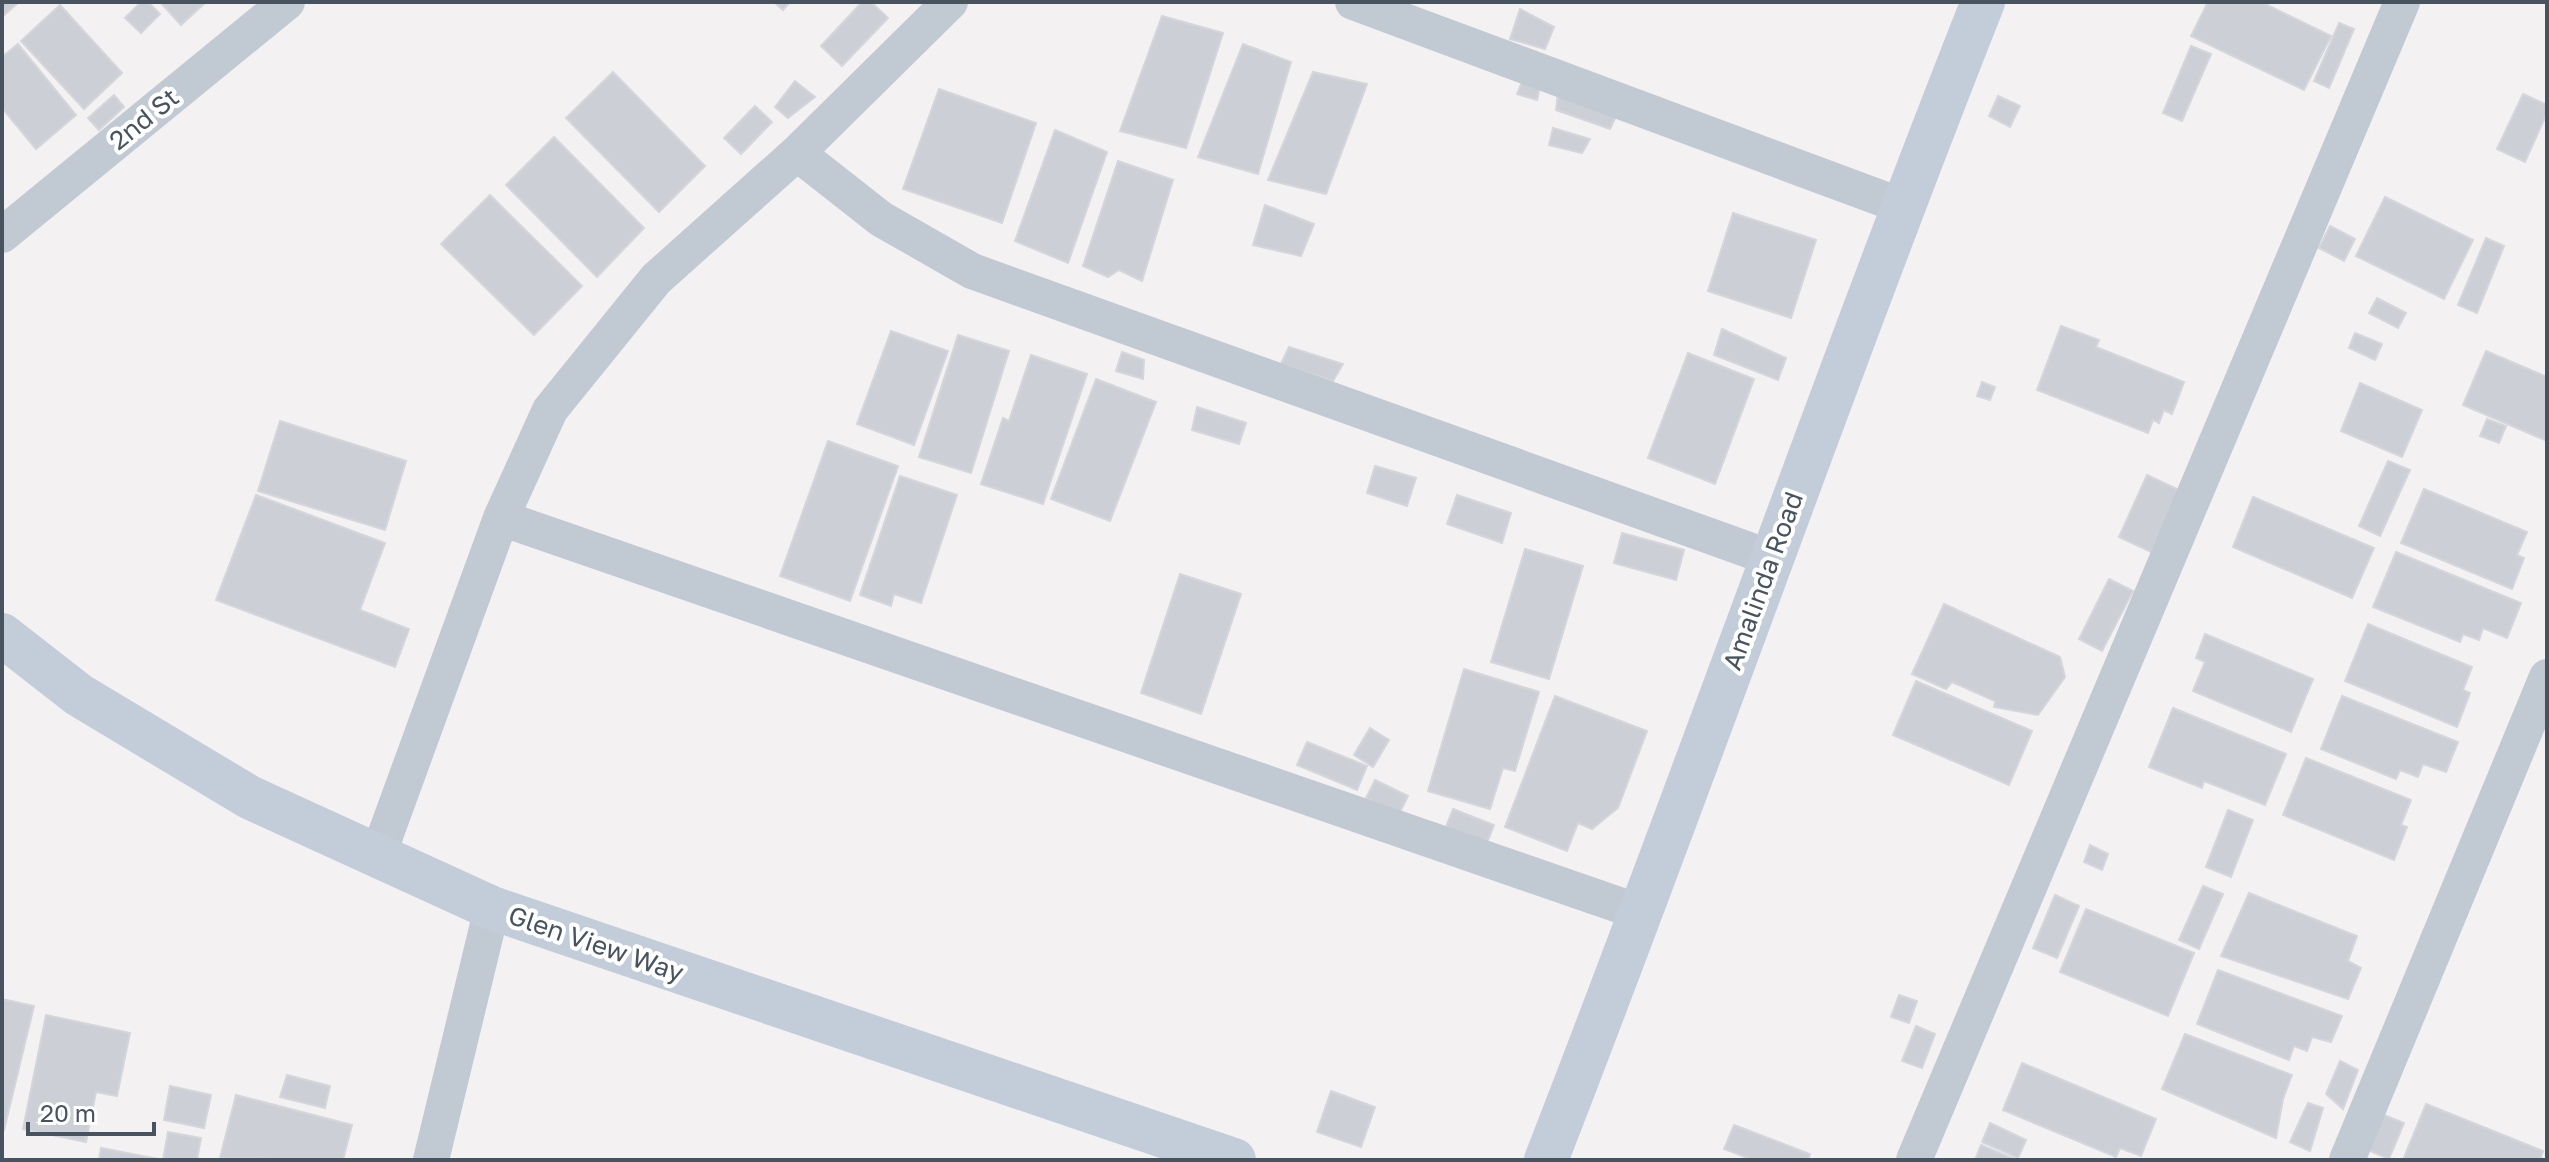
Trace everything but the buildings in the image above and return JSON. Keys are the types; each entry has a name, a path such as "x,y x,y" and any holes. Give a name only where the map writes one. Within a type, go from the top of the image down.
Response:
{"street":[{"name":"2nd St","path":"2,235 287,2"},
{"path":"377,858 501,518 550,410 656,279 797,153 950,2"},
{"path":"1353,2 1902,206"},
{"name":"Amalinda Road","path":"1546,1160 1642,913 1902,206 1983,2"},
{"path":"1914,1160 2402,2"},
{"path":"797,153 881,219 972,271 1771,558"},
{"path":"501,518 1642,913"},
{"name":"Glen View Way","path":"2,635 79,695 249,797 492,908 1234,1160"},
{"path":"2347,1160 2547,677"},
{"path":"431,1160 492,908"}]}
